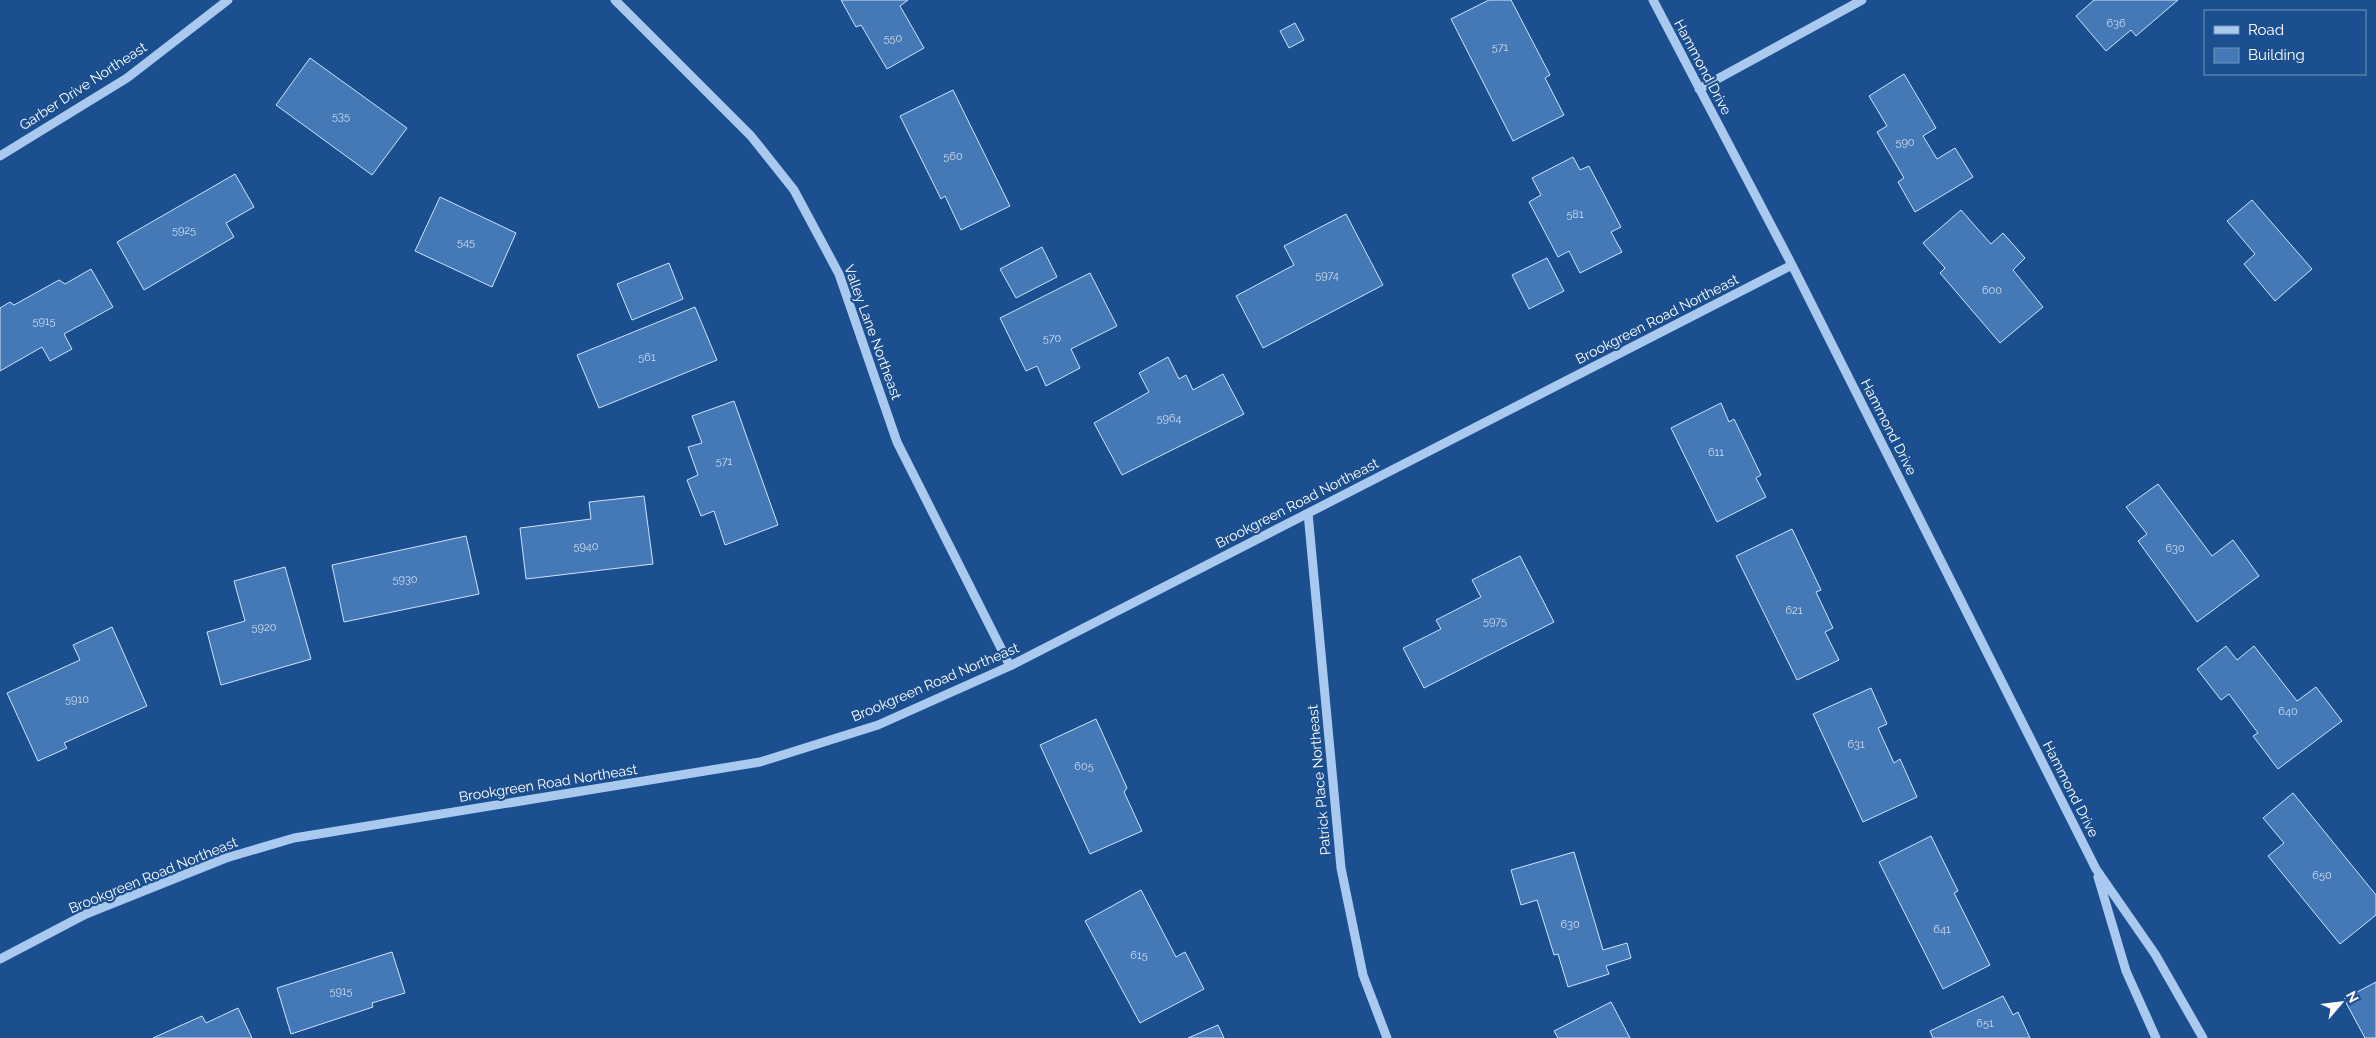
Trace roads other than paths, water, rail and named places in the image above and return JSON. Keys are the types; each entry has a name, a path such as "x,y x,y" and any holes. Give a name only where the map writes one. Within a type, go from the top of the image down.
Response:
{"street":[{"name":"Garber Drive Northeast","path":"0,156 126,78 228,0"},
{"name":"Valley Lane Northeast","path":"615,0 751,136 794,190 839,274 897,442 1010,666"},
{"name":"Hammond Drive","path":"1653,0 1792,266 2096,869 2155,954 2203,1038"},
{"path":"1699,89 1862,0"},
{"name":"Brookgreen Road Northeast","path":"0,960 86,914 226,858 294,838 760,762 878,725 1010,666 1792,266"},
{"name":"Patrick Place Northeast","path":"1308,513 1341,868 1363,975 1387,1038"},
{"name":"Hammond Drive","path":"2096,869 2126,971 2156,1038"}]}
